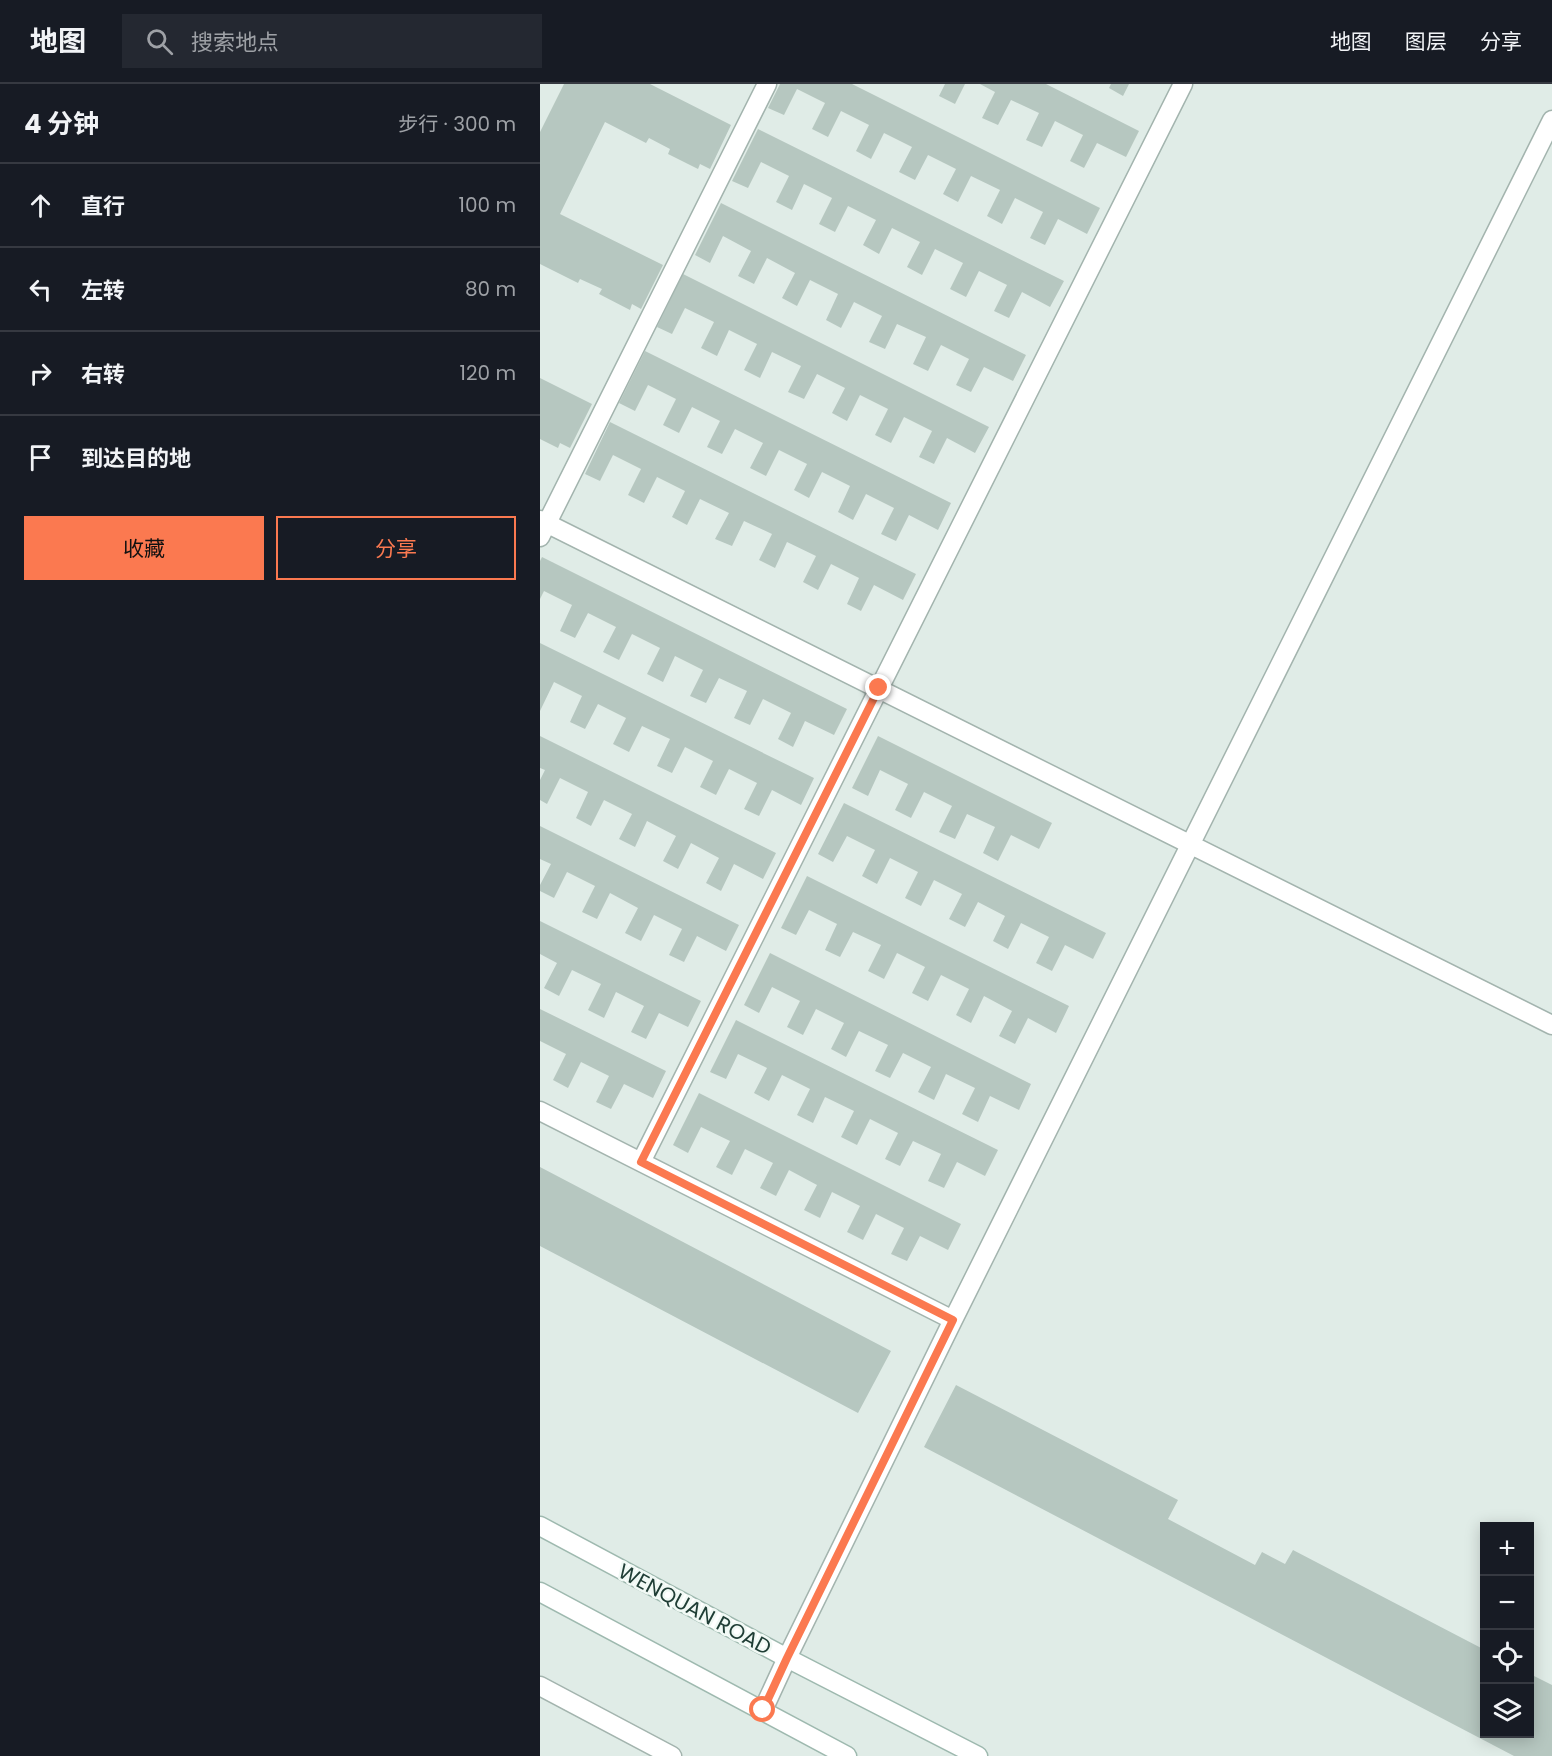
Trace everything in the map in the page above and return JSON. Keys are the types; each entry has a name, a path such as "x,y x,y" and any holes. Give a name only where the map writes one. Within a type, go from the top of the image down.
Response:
{"street":[{"path":"767,84 542,527 879,688 1552,1025"},
{"path":"641,1162 1183,84"},
{"path":"763,1710 953,1320 1552,120"},
{"path":"540,1111 953,1320"},
{"name":"WENQUAN ROAD","path":"540,1526 787,1658 978,1756"},
{"path":"540,1592 847,1756"},
{"path":"540,1686 672,1756"}],"building":[{"path":"564,84 650,84 731,125 710,169 700,164 698,169 668,154 670,149 649,138 646,143 605,122 560,214 663,265 641,309 632,304 630,310 599,294 602,289 580,279 578,283 540,264 540,132"},
{"path":"780,84 852,84 1100,208 1087,234 1058,219 1045,245 1030,238 1043,212 1015,198 1002,224 987,216 1000,190 971,176 958,202 943,194 956,169 928,155 915,180 899,172 912,147 884,133 871,159 856,151 869,125 841,111 828,137 812,129 825,103 797,89 784,115 768,108"},
{"path":"945,84 965,84 955,104 939,96"},
{"path":"980,84 1046,84 1139,131 1126,157 1097,143 1084,168 1070,161 1083,135 1055,121 1042,147 1026,140 1039,113 1011,100 998,125 982,118 995,92"},
{"path":"1111,84 1129,84 1123,96 1109,88"},
{"path":"758,129 1064,281 1050,307 1022,292 1009,318 994,311 1007,285 979,271 966,297 950,289 963,263 935,249 922,275 907,267 920,242 892,228 879,254 863,245 876,220 848,206 835,232 819,224 832,198 804,184 792,210 776,202 789,176 761,162 748,188 732,181"},
{"path":"721,203 1026,355 1013,381 984,367 971,392 956,385 969,359 941,345 928,371 913,364 926,337 897,324 885,349 869,342 882,316 854,302 841,328 826,320 838,294 810,280 797,306 782,298 795,273 767,258 754,284 738,276 751,251 723,236 710,263 695,255"},
{"path":"683,274 989,427 975,453 947,438 934,464 919,457 932,431 904,417 891,443 875,435 888,409 860,395 847,421 832,413 845,388 817,374 804,399 788,392 801,366 772,352 760,378 744,370 757,344 729,330 717,356 701,348 714,322 685,308 672,334 657,327"},
{"path":"645,351 951,503 938,530 909,515 896,541 881,534 894,508 866,494 853,520 838,512 850,486 822,472 809,498 794,490 807,464 779,450 766,476 750,468 763,443 735,429 722,454 707,447 720,421 692,407 679,433 663,425 676,399 648,385 635,411 619,403"},
{"path":"540,378 592,404 570,448 560,443 558,448 540,439"},
{"path":"610,422 916,574 903,600 874,585 861,611 847,604 859,578 831,564 818,590 803,582 816,556 787,542 775,568 759,560 772,534 744,521 732,546 715,539 729,513 700,499 687,525 672,517 685,491 657,477 644,503 628,495 641,469 613,455 600,481 585,474"},
{"path":"542,557 847,709 834,735 805,721 793,747 778,739 791,713 763,699 750,725 734,718 747,691 719,678 706,703 690,696 703,670 675,656 663,682 647,674 660,648 632,634 619,660 603,652 616,627 588,613 575,638 560,631 572,605 544,591 540,599 540,561"},
{"path":"540,643 814,778 801,805 772,790 759,816 744,809 757,783 729,769 716,795 700,787 713,761 685,747 672,773 657,766 670,739 642,726 629,752 613,744 626,718 598,704 585,729 570,722 582,696 554,682 540,711"},
{"path":"540,736 776,853 763,879 734,864 721,891 706,883 719,858 691,843 678,869 663,861 676,836 647,821 635,847 619,839 632,814 604,800 591,826 576,818 588,792 560,778 547,804 540,800 540,780 545,770 540,768"},
{"path":"878,736 1052,823 1039,849 1011,835 998,861 983,853 995,827 967,814 955,839 939,832 952,806 924,792 911,818 895,810 908,784 880,770 868,796 852,788"},
{"path":"844,803 1106,933 1093,959 1065,945 1052,971 1036,963 1049,937 1021,923 1008,949 993,941 1005,916 978,902 965,927 949,919 962,894 934,880 921,906 905,898 918,872 890,858 877,884 862,876 875,850 847,836 833,862 818,854"},
{"path":"540,826 739,925 726,951 697,936 684,962 669,955 682,929 654,915 641,941 625,933 638,908 610,893 597,919 582,912 595,886 567,872 554,898 540,891 540,885 551,864 540,859"},
{"path":"807,876 1069,1006 1056,1033 1028,1018 1015,1044 999,1036 1012,1011 984,996 971,1023 956,1015 969,989 941,975 928,1001 912,993 925,967 897,953 884,979 868,971 881,945 853,932 840,957 825,950 837,924 809,910 796,935 781,928"},
{"path":"540,921 701,1001 688,1027 659,1013 646,1039 631,1032 644,1006 616,992 604,1018 588,1010 601,984 572,970 559,996 544,988 557,963 540,954"},
{"path":"770,953 1031,1084 1019,1110 990,1096 978,1122 962,1114 975,1088 946,1074 934,1100 918,1092 931,1067 903,1053 890,1078 875,1071 888,1045 859,1031 846,1057 831,1049 844,1023 816,1009 803,1035 787,1027 800,1001 772,987 759,1013 744,1005"},
{"path":"540,1009 666,1071 653,1098 624,1084 611,1109 596,1102 609,1076 581,1062 568,1088 553,1080 566,1054 540,1041"},
{"path":"736,1020 998,1150 985,1176 957,1162 944,1188 928,1181 941,1154 913,1141 900,1166 885,1159 898,1133 870,1119 857,1145 841,1137 854,1111 825,1097 813,1123 797,1115 810,1089 782,1075 769,1101 754,1093 767,1068 738,1054 726,1079 710,1072"},
{"path":"699,1093 961,1224 948,1250 920,1236 907,1261 891,1254 904,1228 876,1214 863,1240 847,1232 860,1206 832,1192 820,1218 804,1210 817,1185 789,1170 776,1196 760,1188 773,1163 745,1149 732,1175 716,1167 730,1141 701,1127 688,1153 673,1145"},
{"path":"540,1167 891,1351 858,1413 540,1246"},
{"path":"956,1385 1178,1500 1168,1519 1255,1565 1262,1552 1285,1564 1293,1550 1480,1647 1480,1738 1534,1738 1534,1676 1552,1685 1552,1756 1514,1756 924,1447"}],"route":[{"path":"763,1710 953,1320 641,1162 879,688"}]}
